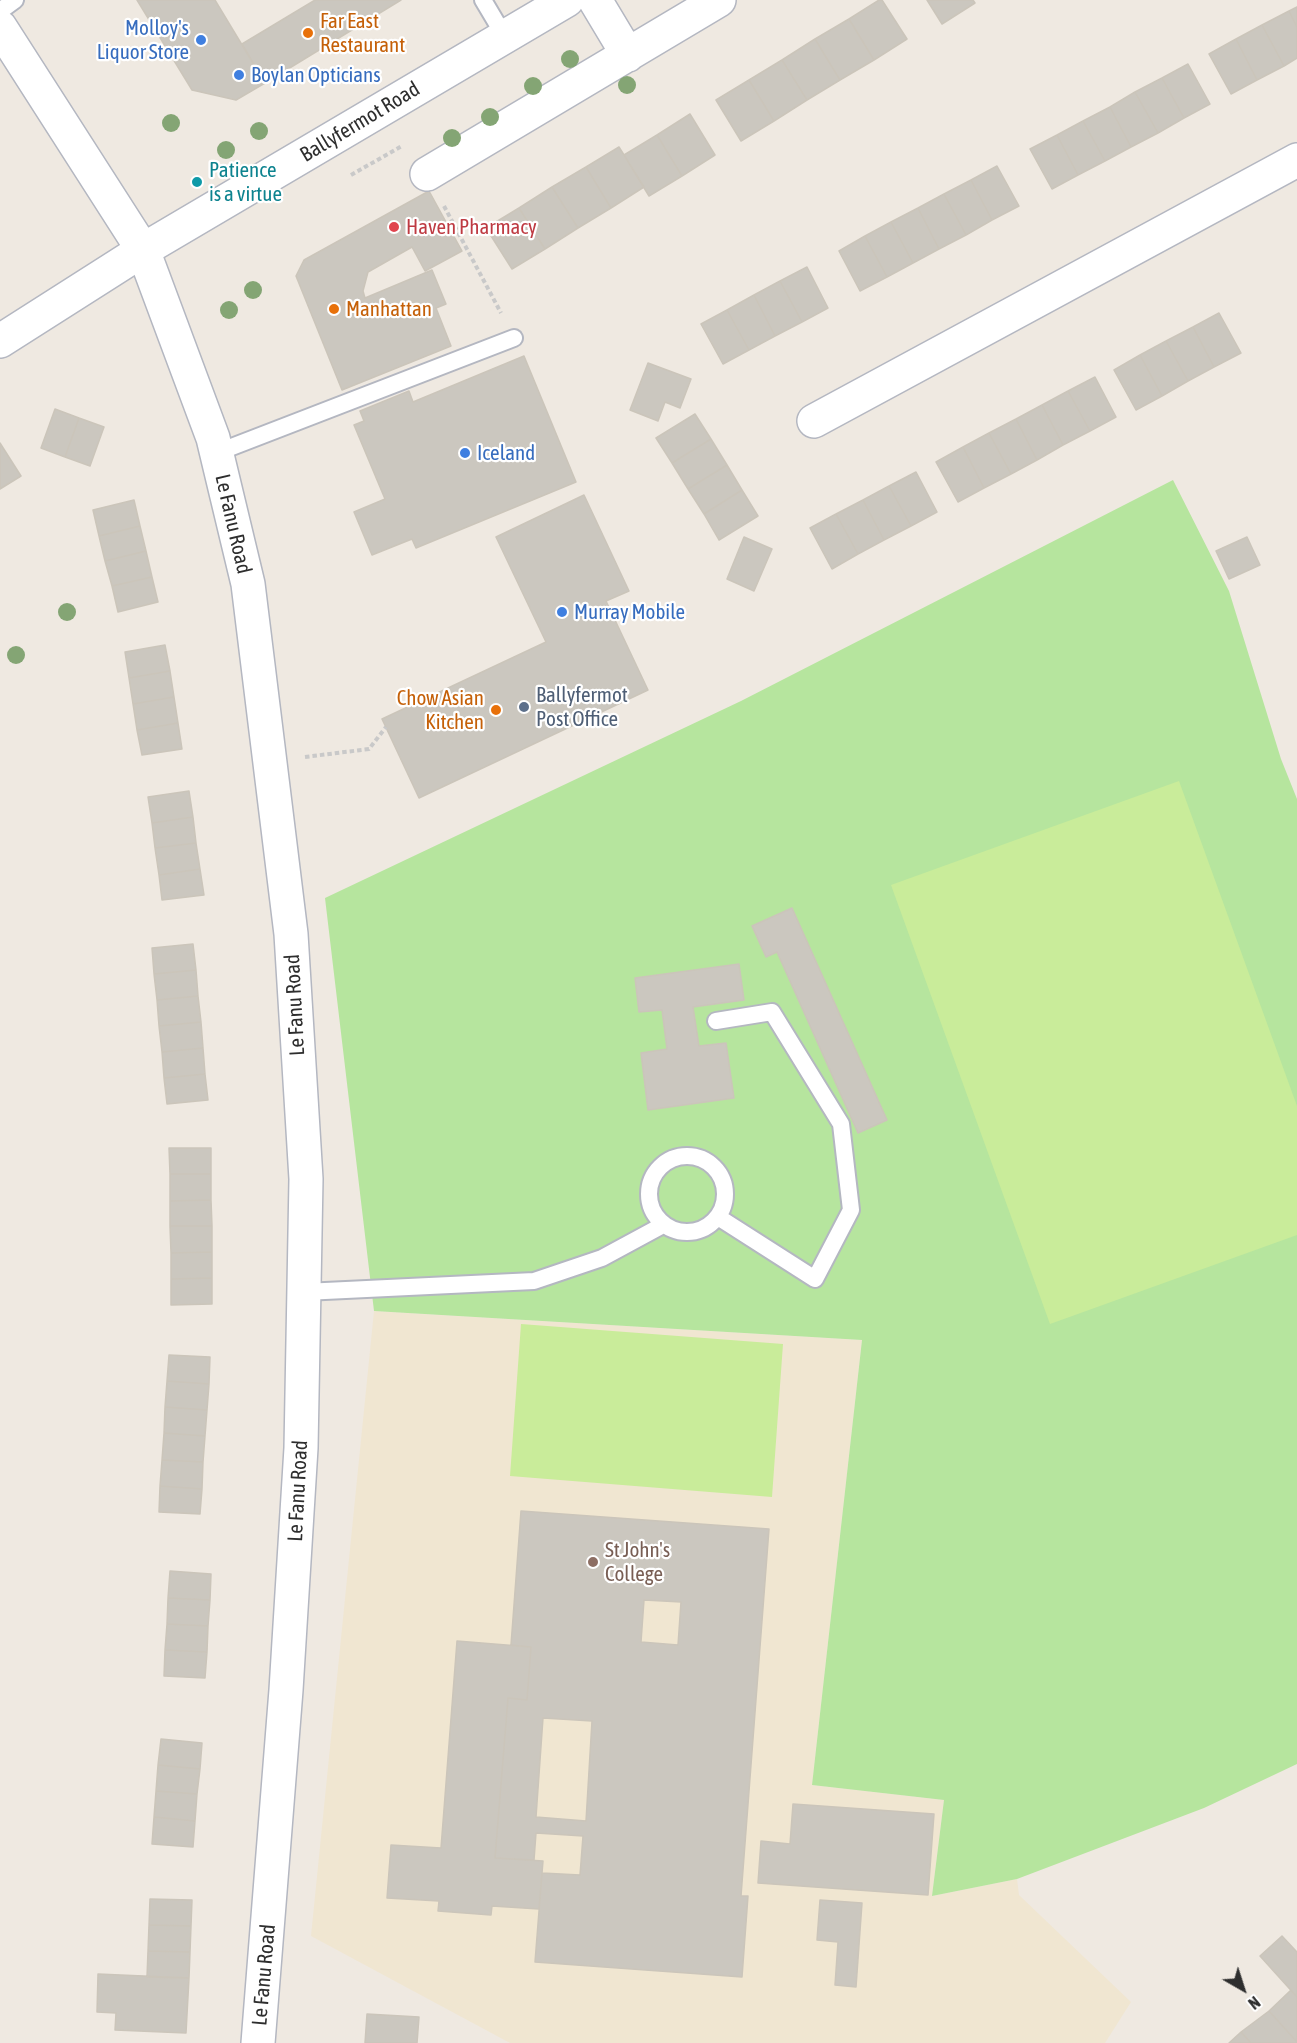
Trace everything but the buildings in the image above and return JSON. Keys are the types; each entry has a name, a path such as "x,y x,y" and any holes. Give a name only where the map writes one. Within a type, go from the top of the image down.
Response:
{"street":[{"name":"Ballyfermot Road","path":"0,341 143,250 567,0"},
{"path":"595,0 628,55"},
{"path":"427,174 719,0"},
{"name":"Le Fanu Road","path":"0,27 143,250 179,342 216,453 248,584 291,934 306,1179 301,1448 287,1667 258,2043"},
{"path":"814,421 1297,160"}],"lane":[{"path":"0,11 15,0"},
{"path":"483,0 505,37"},
{"path":"216,453 514,338"},
{"path":"716,1021 772,1012 841,1124 851,1210 815,1279 718,1217"},
{"path":"693,1155 706,1160 716,1168 723,1179 726,1192 718,1217 710,1226 692,1232 674,1231 663,1225 650,1204 651,1180 658,1169 680,1156 693,1155"},
{"path":"304,1292 534,1281 602,1258 663,1225"}],"path":[{"path":"351,175 410,141 514,338"},
{"path":"269,762 369,749 386,727"}],"shaded area":[{"name":"St John's College","path":"374,1311 862,1340 812,1785 944,1800 932,1896 1017,1879 1019,1895 1131,2002 1105,2043 510,2043 311,1936"}],"green space":[{"path":"1173,480 1229,591 1281,759 1297,799 1297,1764 1204,1808 1017,1879 932,1896 944,1800 812,1785 862,1340 374,1311 325,898 741,701"},
{"path":"1179,781 1297,1106 1297,1235 1050,1324 891,885"},
{"path":"521,1324 783,1344 772,1497 510,1476"}],"place":[{"name":"Far East Restaurant","path":"308,33"},
{"name":"Molloy's Liquor Store","path":"201,40"},
{"name":"Boylan Opticians","path":"239,75"},
{"name":"Patience is a virtue","path":"197,182"},
{"name":"Haven Pharmacy","path":"394,227"},
{"name":"Manhattan","path":"334,309"},
{"name":"Iceland","path":"465,453"},
{"name":"Murray Mobile","path":"562,612"},
{"name":"Ballyfermot Post Office","path":"524,707"},
{"name":"Chow Asian Kitchen","path":"496,710"},
{"name":"St John's College","path":"593,1562"}]}
